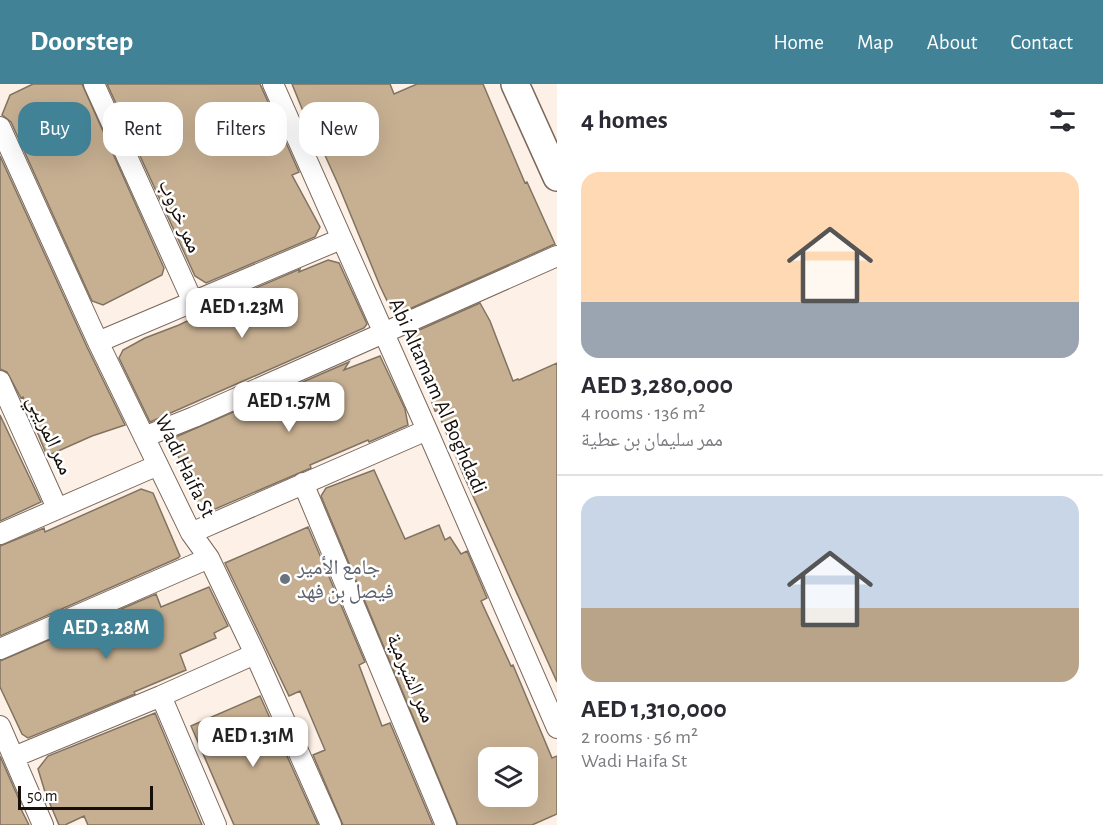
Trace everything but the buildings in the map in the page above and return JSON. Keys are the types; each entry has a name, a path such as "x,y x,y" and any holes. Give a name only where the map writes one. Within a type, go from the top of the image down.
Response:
{"street":[{"name":"ممر خروب","path":"94,84 193,302"},
{"name":"Abi Altamam Al Boghdadi","path":"273,84 557,728"},
{"path":"515,84 557,177"},
{"name":"Wadi Haifa St","path":"0,127 98,342 190,533 209,558 255,654 331,825"},
{"path":"98,342 341,239"},
{"path":"144,437 557,256"},
{"name":"ممر المريبي","path":"0,381 57,508"},
{"path":"190,533 427,430"},
{"path":"0,534 158,465"},
{"name":"ممر الشبرمية","path":"303,483 446,825"},
{"path":"0,649 209,558"},
{"path":"14,757 162,696 255,654"},
{"path":"162,696 216,825"},
{"path":"0,726 43,825"}],"place":[{"name":"جامع الأمير فيصل بن فهد","path":"285,579"}]}
